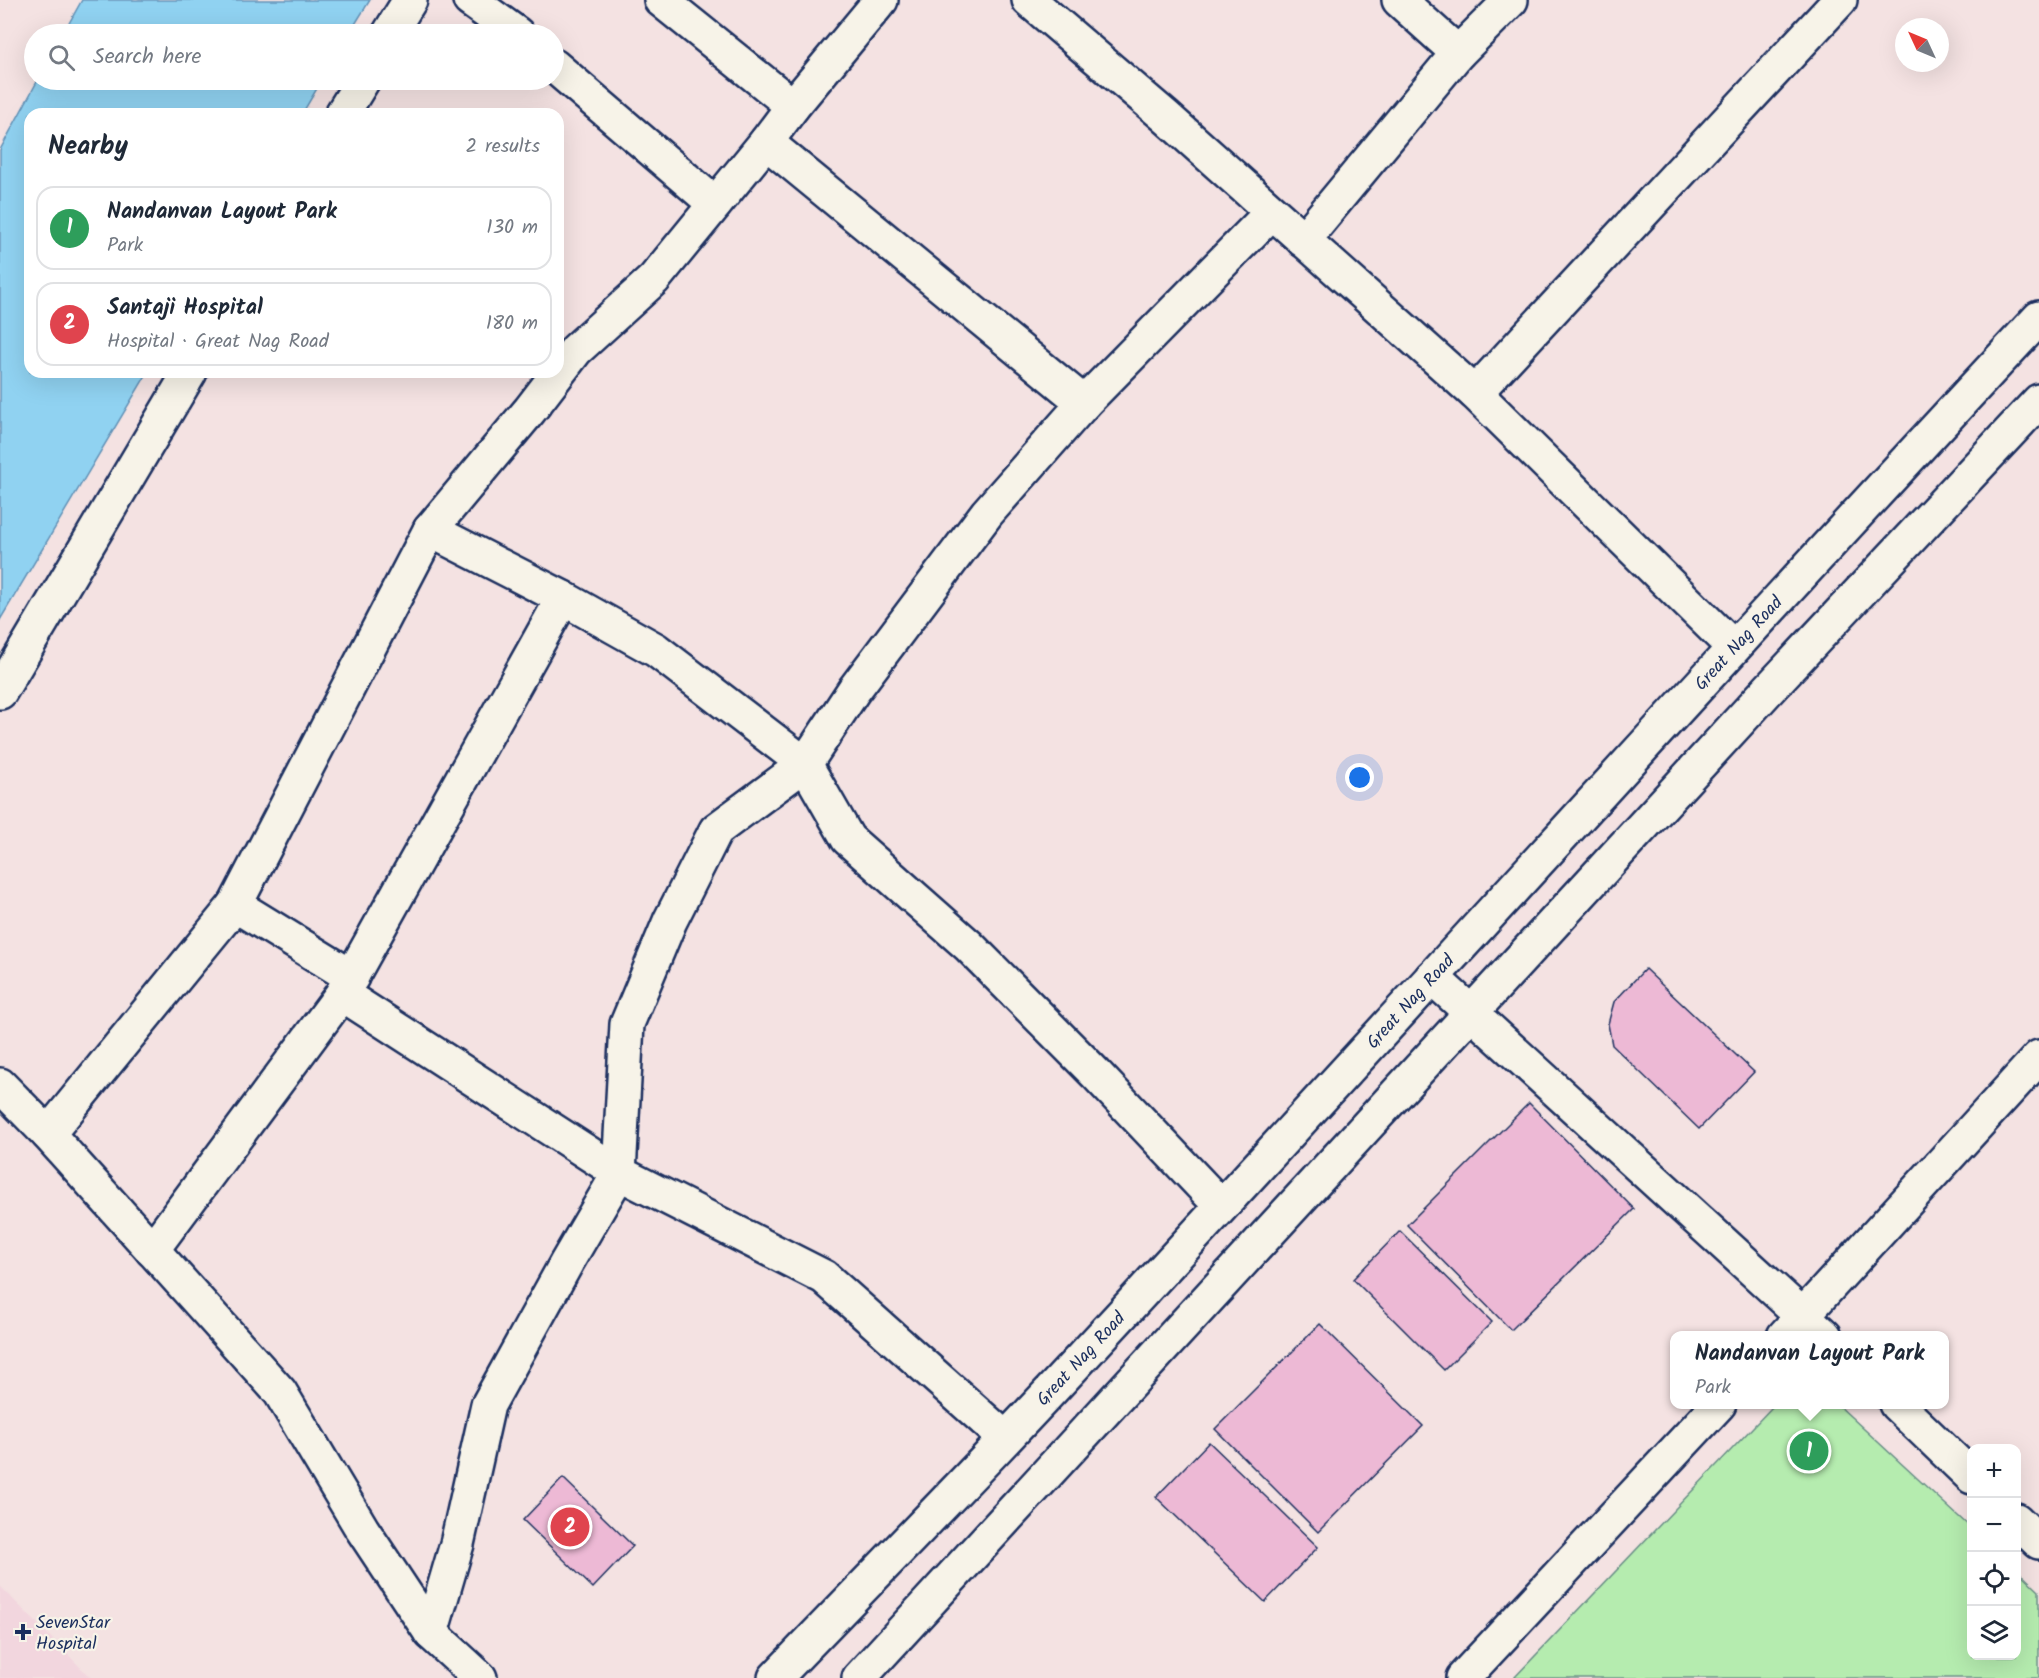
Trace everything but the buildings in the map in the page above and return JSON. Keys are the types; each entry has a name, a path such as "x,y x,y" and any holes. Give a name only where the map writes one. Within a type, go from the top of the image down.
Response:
{"street":[{"path":"395,24 410,0"},
{"path":"471,0 503,24"},
{"path":"661,0 793,106"},
{"path":"564,366 576,350 654,279 881,0"},
{"path":"1029,0 1165,116 1475,393 1732,647"},
{"path":"1399,0 1458,53"},
{"path":"1303,240 1458,53 1511,0"},
{"path":"1475,393 1840,0"},
{"path":"564,75 715,204"},
{"path":"346,108 357,90"},
{"path":"766,142 1084,403"},
{"path":"431,1633 457,1544 488,1406 619,1173 627,1024 670,921 716,830 805,764 854,690 987,513 1084,403 1272,212"},
{"name":"Great Nag Road","path":"775,1678 1005,1438 1221,1206 1432,978 1732,647 2039,318"},
{"path":"0,693 186,378"},
{"path":"48,1134 235,905 430,530 555,378"},
{"path":"859,1678 1768,690 2039,401"},
{"path":"430,530 563,598 656,650 805,764 848,838 969,946 1096,1074 1221,1206"},
{"path":"152,1250 347,985 563,598"},
{"path":"235,905 619,1173 824,1277 1005,1438"},
{"path":"1432,978 1804,1329 2039,1057"},
{"path":"0,1085 48,1134 280,1392 362,1529 431,1633 480,1678"},
{"path":"1463,1678 1714,1409"},
{"path":"1901,1409 1967,1473"},
{"path":"2021,1525 2039,1542"}],"shaded area":[{"name":"SevenStar Hospital","path":"0,1586 91,1678 0,1678"}],"green space":[{"path":"1770,1409 1842,1409 1967,1524 1967,1660 2021,1660 2021,1574 2039,1591 2039,1678 1514,1678"}],"water":[{"path":"82,0 370,0 355,24 69,24"},
{"path":"33,90 316,90 306,108 24,108 24,378 144,378 0,620 0,150"}],"place":[{"name":"Nandanvan Layout Park","path":"1809,1451"},
{"name":"Santaji Hospital","path":"570,1527"},
{"name":"SevenStar Hospital","path":"23,1632"}]}
